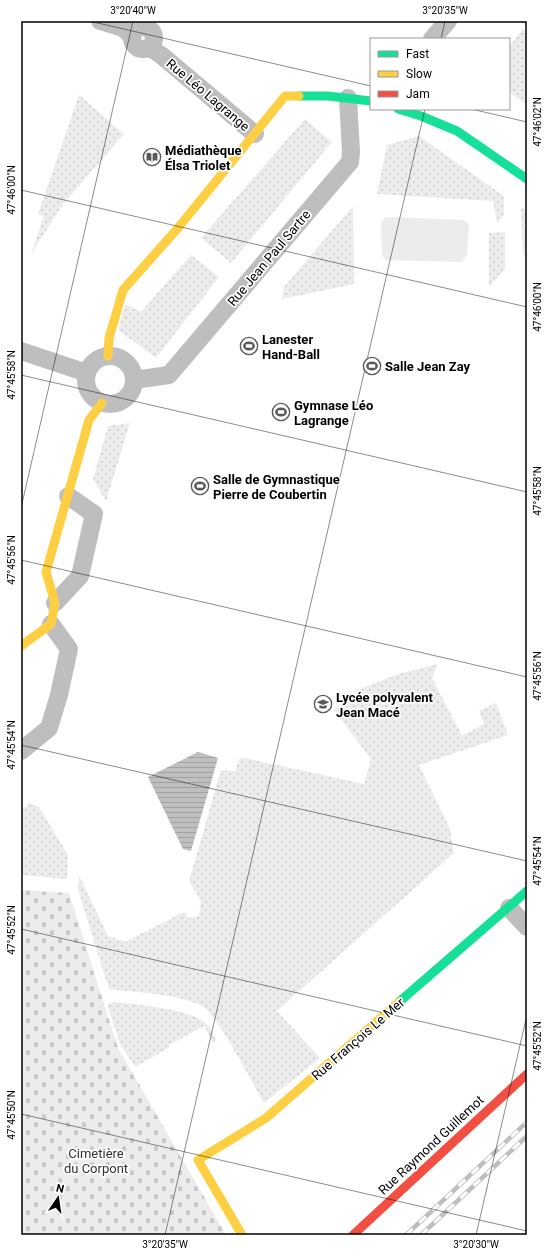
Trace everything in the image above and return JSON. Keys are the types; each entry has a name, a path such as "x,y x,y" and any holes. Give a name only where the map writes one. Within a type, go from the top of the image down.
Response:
{"street":[{"name":"Rue Léo Lagrange","path":"100,21 124,28 132,36 134,45 141,50 153,33"},
{"path":"433,38 448,21"},
{"name":"Rue Léo Lagrange","path":"153,33 161,55 255,134 285,96 370,100"},
{"name":"Rue Jean Paul Sartre","path":"134,380 170,375 350,162 351,152 348,98"},
{"path":"401,110 421,116 457,131 527,179"},
{"path":"108,356 109,338 123,290 183,222 255,134"},
{"path":"21,351 87,373"},
{"path":"108,356 122,359 133,369 134,380 133,389 128,396 122,402 114,404 102,403 94,399 88,390 86,382 87,373 93,362 108,356"},
{"path":"56,603 46,572 89,420 102,403"},
{"path":"21,646 51,624 56,603 80,576 94,514 68,496"},
{"path":"21,750 49,728 59,696 69,649 51,624"},
{"name":"Rue François Le Mer","path":"242,1235 198,1160 266,1118 527,891"},
{"path":"509,908 527,927"},
{"name":"Rue Raymond Guillemot","path":"353,1235 527,1074"}],"green space":[{"path":"523,29 527,32 527,105 510,93 510,46"},
{"path":"79,95 124,134 64,203 31,254 44,216 38,214"},
{"path":"305,119 332,142 231,263 201,238"},
{"path":"419,136 504,196 504,215 497,223 493,201 377,194 387,145"},
{"path":"353,206 354,284 282,299 284,287"},
{"path":"521,207 527,211 527,261 523,253"},
{"path":"386,217 464,220 469,224 467,255 462,262 386,260 382,256 381,222"},
{"path":"505,232 505,269 489,287 489,233"},
{"path":"191,255 219,277 156,358 118,330 125,304 141,312"},
{"path":"130,423 106,501 93,479 108,426"},
{"path":"438,664 432,678 462,736 484,724 479,711 496,703 508,735 419,765 450,829 454,853 277,1011 320,1058 264,1103 225,1035 209,1012 202,1006 181,998 109,989 78,890 79,875 108,936 125,942 184,912 189,918 199,916 201,901 189,881 221,770 235,771 240,757 364,784 371,759 334,710 363,688 398,674"},
{"path":"30,803 39,807 68,855 67,879 21,875 21,810"},
{"name":"Cimetière du Corpont","path":"21,890 69,893 118,1048 226,1235 21,1235"},
{"path":"116,1002 151,1006 179,1011 191,1015 208,1025 217,1041 213,1043 204,1026 169,1045 170,1047 135,1067 120,1044 107,1004"}],"shaded area":[{"path":"198,752 218,758 191,851 183,849 148,777"}],"railway":[{"path":"406,1235 527,1122"},
{"path":"421,1235 527,1136"}],"traffic: fast":[{"path":"299,96 328,96 370,101"},
{"path":"401,110 421,116 457,131 527,179"},
{"path":"399,1002 527,891"}],"traffic: slow":[{"path":"108,356 109,338 123,290 178,228 285,96 299,96"},
{"path":"21,646 51,624 55,603 46,572 89,420 102,403"},
{"path":"242,1235 198,1160 266,1118 399,1002"}],"traffic: jam":[{"path":"353,1235 527,1074"}],"place":[{"name":"Médiathèque Élsa Triolet","path":"152,157"},
{"name":"Lanester Hand-Ball","path":"249,346"},
{"name":"Salle Jean Zay","path":"372,366"},
{"name":"Gymnase Léo Lagrange","path":"281,412"},
{"name":"Salle de Gymnastique Pierre de Coubertin","path":"200,486"},
{"name":"Lycée polyvalent Jean Macé","path":"323,704"}]}
